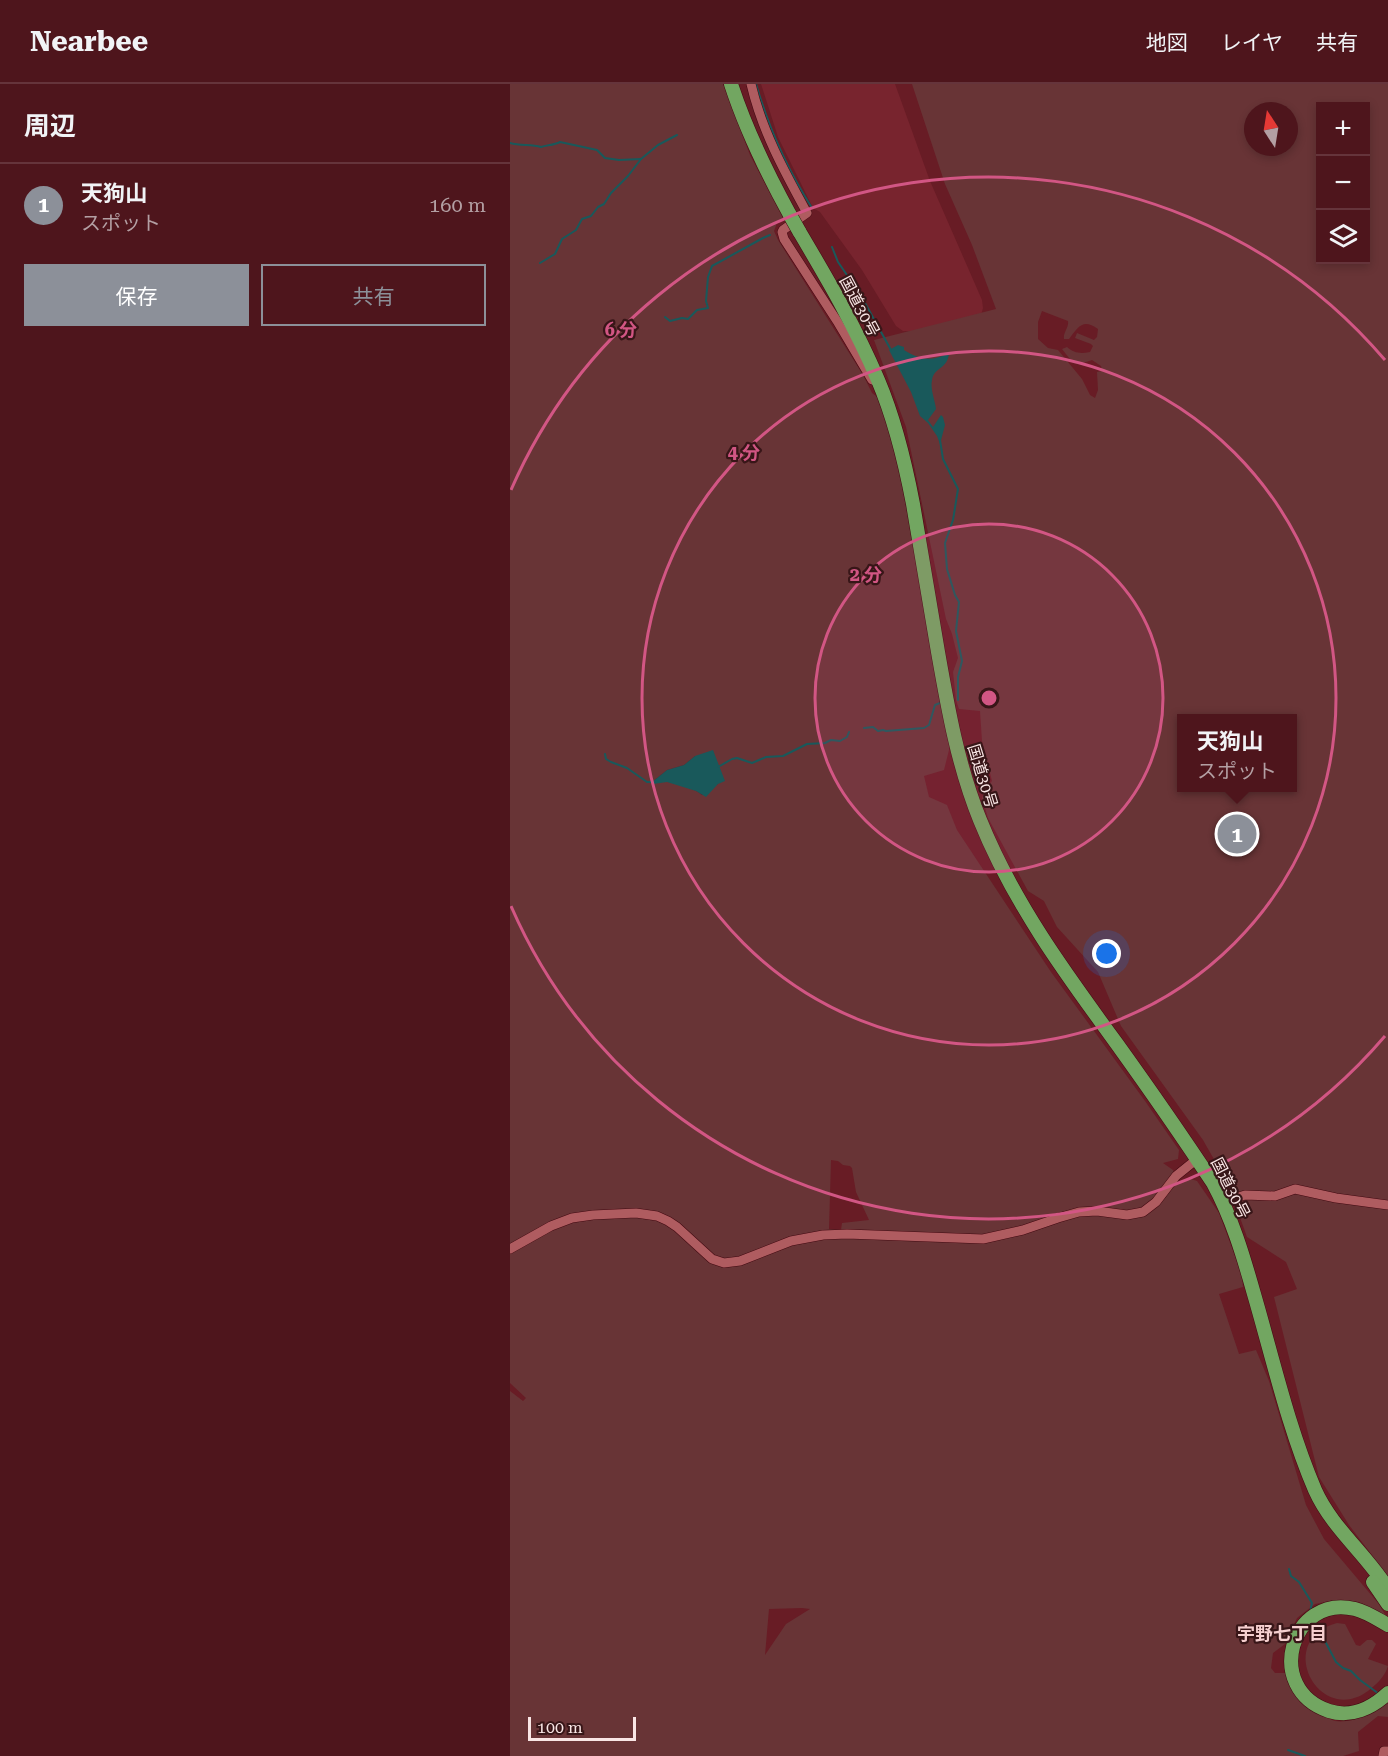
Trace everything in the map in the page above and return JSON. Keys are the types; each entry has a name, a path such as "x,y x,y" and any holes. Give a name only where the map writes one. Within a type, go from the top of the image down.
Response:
{"highway":[{"name":"国道30号","path":"733,90 766,171 842,303 879,382 895,428 907,473 948,708 958,753 979,818 1005,874 1041,936 1197,1159 1223,1202 1240,1245 1297,1440 1316,1490 1324,1508 1388,1589"},
{"name":"国道30号","path":"1297,1440 1303,1472 1316,1508 1388,1604"},
{"path":"1388,1625 1364,1612 1344,1607 1330,1618 1309,1626 1299,1657 1305,1683 1316,1695 1343,1714 1355,1712 1373,1704 1388,1693"},
{"path":"1336,1612 1357,1618 1388,1635"},
{"path":"1333,1708 1366,1699 1388,1680"}],"street":[{"path":"750,84 772,147 807,213 783,230 784,239 872,380 879,382"},
{"path":"510,1249 551,1226 572,1218 636,1213 657,1216 668,1221 712,1258 724,1263 740,1261 791,1241 823,1235 983,1239 1023,1230 1079,1212 1097,1211 1127,1215 1143,1212 1155,1202 1176,1176 1197,1159"},
{"path":"1223,1202 1245,1195 1275,1196 1295,1189 1336,1198 1388,1205"},
{"path":"1383,1756 1384,1751 1388,1751"}],"shaded area":[{"path":"510,84 723,84 750,155 783,218 777,223 774,231 778,240 872,393 880,399 898,458 950,746 944,770 924,776 929,797 947,805 957,830 1051,972 1179,1150 1178,1159 1163,1163 1173,1170 1179,1183 1188,1178 1197,1181 1219,1213 1242,1275 1243,1287 1219,1294 1239,1354 1256,1350 1269,1381 1306,1505 1324,1539 1378,1603 1386,1616 1359,1602 1335,1600 1315,1604 1297,1618 1285,1644 1273,1653 1271,1668 1275,1673 1287,1673 1295,1693 1304,1703 1332,1720 1356,1719 1388,1703 1388,1717 1378,1716 1358,1732 1359,1751 1343,1756 510,1756 510,1391 523,1401 526,1398 510,1383","holes":["695,756 718,784 702,795 676,783 652,782 667,770 684,765","831,1160 852,1168 856,1192 869,1220 842,1223 841,1230 829,1229","769,1609 810,1609 786,1624 765,1655"]},
{"path":"761,84 895,84 930,181 982,300 981,315 921,331 903,331 896,326 862,270 820,212 813,208 778,137"},
{"path":"912,84 1388,84 1388,1576 1349,1525 1319,1477 1274,1297 1297,1289 1286,1262 1247,1237 1228,1184 1203,1140 1121,1026 1098,972 1057,927 1044,901 1028,891 988,818 982,798 992,781 982,741 980,711 959,709 956,700 953,672 958,658 946,619 906,427 874,340 996,309 972,245 945,184","holes":["1042,311 1068,321 1064,339 1069,339 1081,325 1088,324 1098,329 1094,340 1077,333 1075,338 1091,344 1093,346 1090,352 1072,351 1067,347 1062,349 1073,363 1080,364 1092,360 1101,366 1102,371 1097,372 1098,390 1095,398 1090,395 1082,379 1058,350 1048,348 1038,339 1038,322"]},
{"path":"1337,1623 1345,1624 1356,1645 1360,1646 1367,1640 1372,1640 1376,1644 1368,1659 1388,1666 1383,1676 1368,1691 1350,1699 1333,1698 1320,1690 1310,1677 1306,1661 1308,1646 1318,1632"}],"water":[{"path":"898,345 926,359 937,358 949,353 946,362 933,376 932,391 936,409 928,420 933,427 941,415 943,417 945,425 940,444 928,423 920,416 911,392 889,350"},
{"path":"713,750 725,781 718,784 706,797 696,791 667,782 653,784 652,782 667,770 684,765 695,756"}],"waterway":[{"path":"756,84 780,148 812,208"},
{"path":"540,263 555,254 562,239 576,230 582,219 591,216 598,207 604,204 641,159 658,145 677,135"},
{"path":"510,143 541,147 560,142 597,150 605,158 641,159"},
{"path":"665,317 670,321 688,319 697,310 708,308 706,301 708,277 712,266 770,235"},
{"path":"832,247 838,262 860,294 891,350"},
{"path":"940,440 943,459 958,489 953,520 945,543 947,569 959,602 956,631 962,661 958,677 958,700"},
{"path":"864,728 873,727 878,731 924,728 929,725 935,705 940,703"},
{"path":"718,767 732,759 737,758 752,763 766,757 783,756 807,744 825,743 831,740 840,741 847,737 849,732"},
{"path":"605,754 606,759 611,762 627,768 647,782 655,782"},
{"path":"1289,1569 1291,1576 1299,1582 1312,1603 1310,1612"},
{"path":"1315,1622 1336,1662 1379,1694"},
{"path":"1288,1750 1305,1756"}],"place":[{"name":"天狗山","path":"1237,834"}],"district":[{"name":"宇野七丁目","path":"1282,1634"}]}
